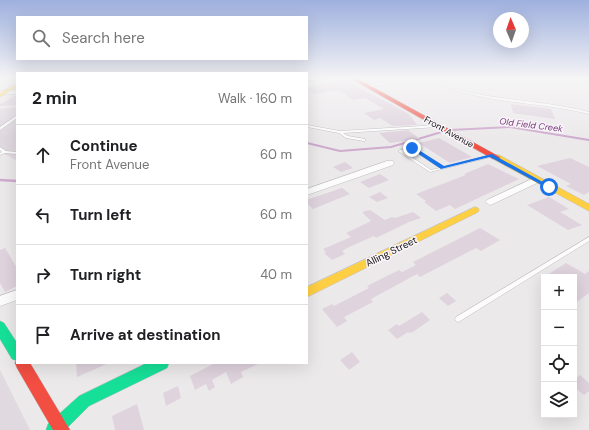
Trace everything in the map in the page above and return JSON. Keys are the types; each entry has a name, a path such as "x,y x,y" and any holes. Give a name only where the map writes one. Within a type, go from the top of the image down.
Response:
{"street":[{"name":"Front Avenue","path":"388,98 490,156 589,208"},
{"path":"308,192 390,163"},
{"path":"490,202 536,180"},
{"name":"Alling Street","path":"308,292 475,210"},
{"path":"0,301 16,295"},
{"path":"0,327 16,353"},
{"path":"23,364 59,429 84,401 160,364"}],"lane":[{"path":"489,98 558,106 589,113"},
{"path":"0,126 16,118"},
{"path":"308,126 340,132 443,129"},
{"path":"340,132 347,137 364,140"},
{"path":"0,148 6,152"},
{"path":"443,168 414,149 401,150 429,171 443,168 490,156"},
{"path":"0,154 6,152 16,153"},
{"path":"458,319 589,239"}],"shaded area":[{"path":"16,107 16,160 0,151 0,109"},
{"path":"0,370 30,430 0,430"}],"building":[{"path":"11,98 16,98 16,105 0,106 0,104"},
{"path":"350,98 365,98 353,100"},
{"path":"365,98 379,98 409,114 417,125 393,126 380,118 374,120 364,113 384,109"},
{"path":"511,104 551,109 555,119 513,113"},
{"path":"408,130 420,139 390,143 379,133"},
{"path":"439,138 472,157 450,163 419,143"},
{"path":"570,158 589,167 589,192 584,195 566,186 571,184 537,166"},
{"path":"345,162 353,168 341,172 333,167"},
{"path":"488,164 519,179 455,209 450,205 436,211 416,194 466,175 464,174"},
{"path":"380,174 389,180 369,188 360,182"},
{"path":"342,188 350,194 313,209 308,204 308,199"},
{"path":"380,192 388,198 377,202 369,197"},
{"path":"549,197 569,209 560,212 582,225 568,230 527,205"},
{"path":"370,210 385,220 413,212 421,218 409,222 376,238 374,236 349,247 342,251 345,254 332,260 324,253 326,252 323,249 351,237 346,233 371,221 362,212"},
{"path":"480,228 500,240 481,251 476,248 420,277 417,274 371,299 373,302 344,317 347,321 337,327 322,309 332,304 334,306 369,288 367,286 399,270 402,272 416,265 413,262"},
{"path":"5,248 16,266 16,286 5,292 0,283 0,250"},
{"path":"566,263 585,274 589,271 589,293 577,302 577,274 549,274"},
{"path":"447,293 456,301 448,306 439,298"},
{"path":"422,312 430,320 413,332 408,332 397,339 388,330 397,324 399,326"},
{"path":"352,352 360,362 349,370 340,360"},
{"path":"76,364 107,364 77,377"},
{"path":"213,364 258,364 241,372 243,377 231,384 226,372 212,380 215,387 209,391 206,384 195,390 190,376"},
{"path":"580,375 589,383 589,391 584,395 577,389 577,378"},
{"path":"178,386 181,398 166,406 163,393"},
{"path":"137,404 144,430 115,430 112,416"}],"waterway":[{"name":"Old Field Creek","path":"450,130 510,127 589,140"},
{"name":"Old Field Creek","path":"308,143 340,151 391,147 445,131"},
{"path":"0,180 16,181"}],"traffic: fast":[{"path":"0,327 16,353"},
{"path":"54,430 84,401 160,364"}],"traffic: slow":[{"path":"496,157 589,208"},
{"path":"308,292 475,210"}],"traffic: jam":[{"path":"389,98 496,157"},
{"path":"23,364 62,430"}],"route":[{"path":"412,148 443,168 490,156 549,187"}]}
